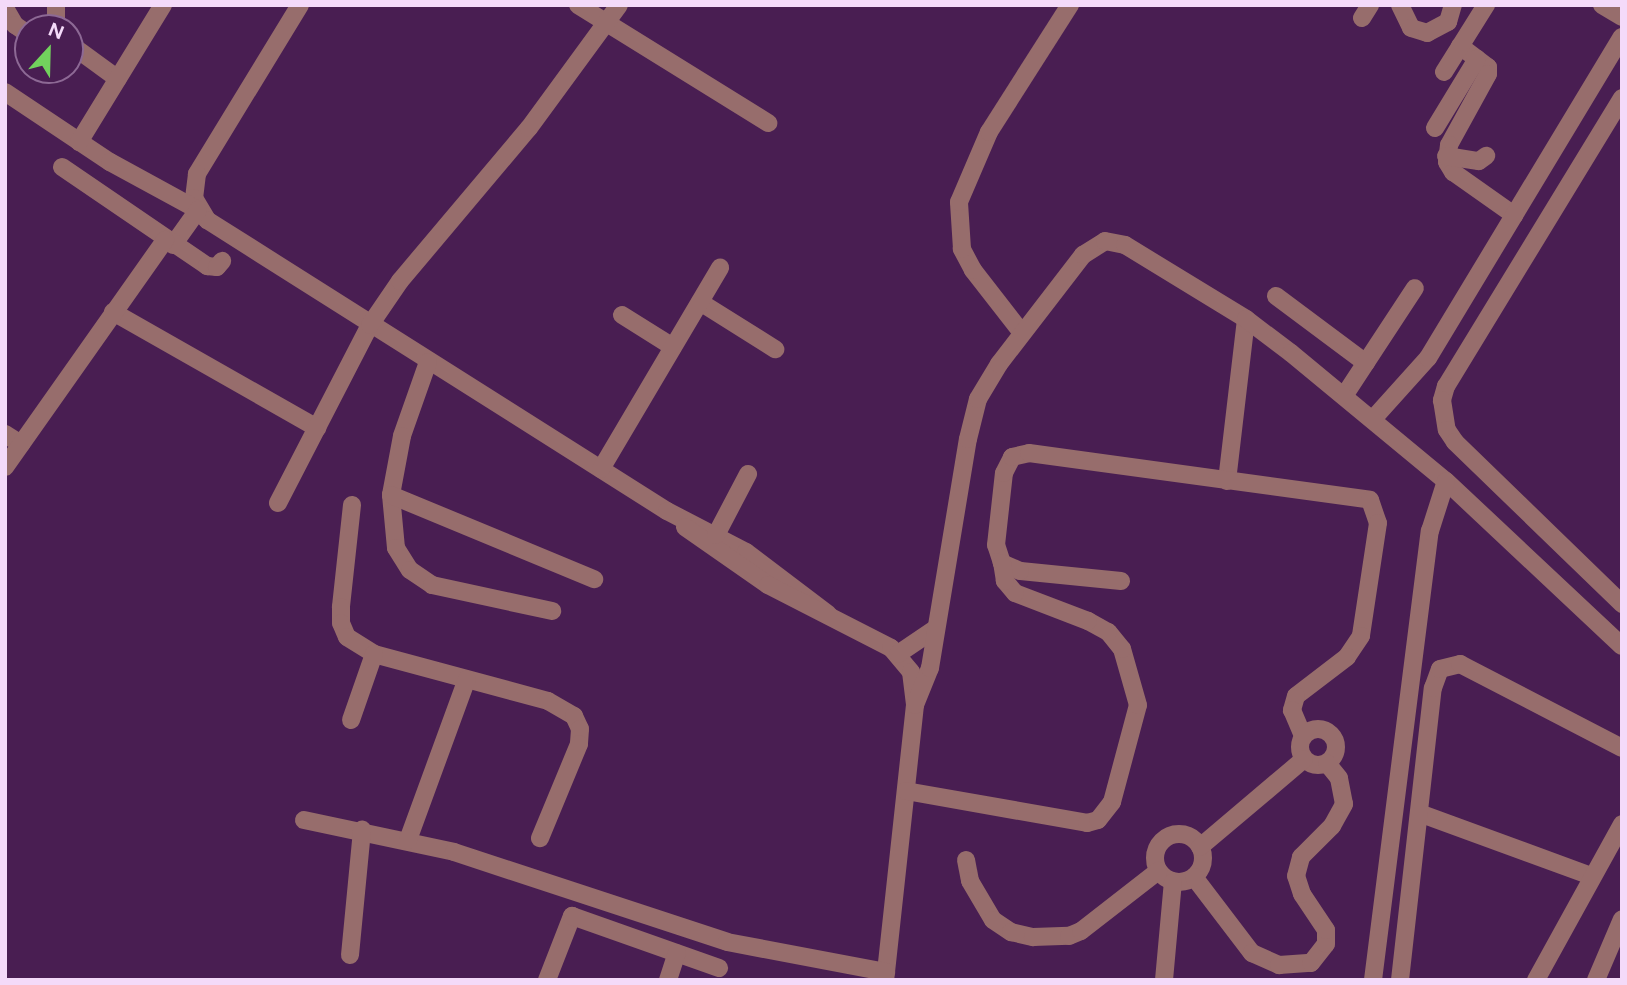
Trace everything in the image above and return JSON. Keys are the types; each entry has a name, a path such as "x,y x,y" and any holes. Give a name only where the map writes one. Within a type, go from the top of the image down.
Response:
{"street":[{"path":"79,142 163,5"},
{"path":"198,210 194,186 197,174 300,5"},
{"path":"578,5 768,123"},
{"path":"278,503 370,325 400,281 528,128 619,5"},
{"path":"1022,333 986,289 962,248 959,202 989,132 1070,5"},
{"path":"1400,5 1405,22 1418,32 1435,32 1451,14 1464,40 1477,58 1488,67 1489,74 1446,156"},
{"path":"1444,72 1486,5"},
{"path":"1602,5 1622,17"},
{"path":"5,8 14,23"},
{"path":"1373,419 1428,358 1622,37"},
{"path":"84,54 118,79"},
{"path":"1435,128 1477,58"},
{"path":"5,92 79,142 198,210 217,227 667,511 739,568 898,654 911,672 915,705 885,976 727,942 408,840 304,820"},
{"path":"1622,97 1446,386 1442,400 1445,423 1455,442 1622,604"},
{"path":"1446,156 1453,172 1514,215"},
{"path":"1446,156 1479,161 1486,156"},
{"path":"62,167 210,268 222,261"},
{"path":"5,467 113,312 198,210"},
{"path":"915,705 930,668 972,419 988,381 1022,333 1083,255 1105,241 1125,245 1246,319 1447,481 1622,646"},
{"path":"601,469 720,268"},
{"path":"1344,396 1415,288"},
{"path":"1276,296 1366,363"},
{"path":"700,302 775,349"},
{"path":"113,312 317,428"},
{"path":"622,315 673,347"},
{"path":"1227,481 1246,319"},
{"path":"428,362 402,436 391,495 396,548 410,570 432,585 552,611"},
{"path":"5,433 21,444"},
{"path":"906,791 1087,823 1098,820 1112,802 1138,705 1122,649 1108,632 1088,621 1015,593 1005,581 996,545 1004,473 1007,464 1020,454 1363,496 1379,514 1361,636 1347,657 1296,696 1292,710 1303,736 1300,752 1304,759 1319,766 1327,764 1336,752 1329,733 1316,729 1303,736"},
{"path":"716,535 748,474"},
{"path":"1373,980 1430,531 1447,481"},
{"path":"391,495 594,579"},
{"path":"352,505 341,623 347,638 374,654 548,701 574,716 580,729 579,744 540,838"},
{"path":"667,511 716,535 774,571 828,614"},
{"path":"1002,563 1020,571 1121,581"},
{"path":"1605,630 1622,610"},
{"path":"898,654 935,629"},
{"path":"351,720 374,654"},
{"path":"1400,980 1434,678 1450,664 1470,669 1622,748"},
{"path":"408,840 467,679"},
{"path":"1200,847 1304,759"},
{"path":"1194,877 1252,953 1279,965 1311,963 1326,944 1326,930 1302,894 1296,876 1301,857 1332,826 1344,804 1339,778 1327,764"},
{"path":"1419,813 1591,876"},
{"path":"1536,980 1622,824"},
{"path":"350,955 362,830"},
{"path":"1183,834 1200,847 1201,868 1194,877 1173,882 1158,871 1156,849 1162,840 1183,834"},
{"path":"966,860 970,881 993,920 1011,932 1033,937 1054,938 1081,930 1158,871"},
{"path":"1164,980 1173,882"},
{"path":"547,980 572,916 677,953 718,974 727,942"},
{"path":"1596,980 1622,919"},
{"path":"668,980 677,953"}]}
